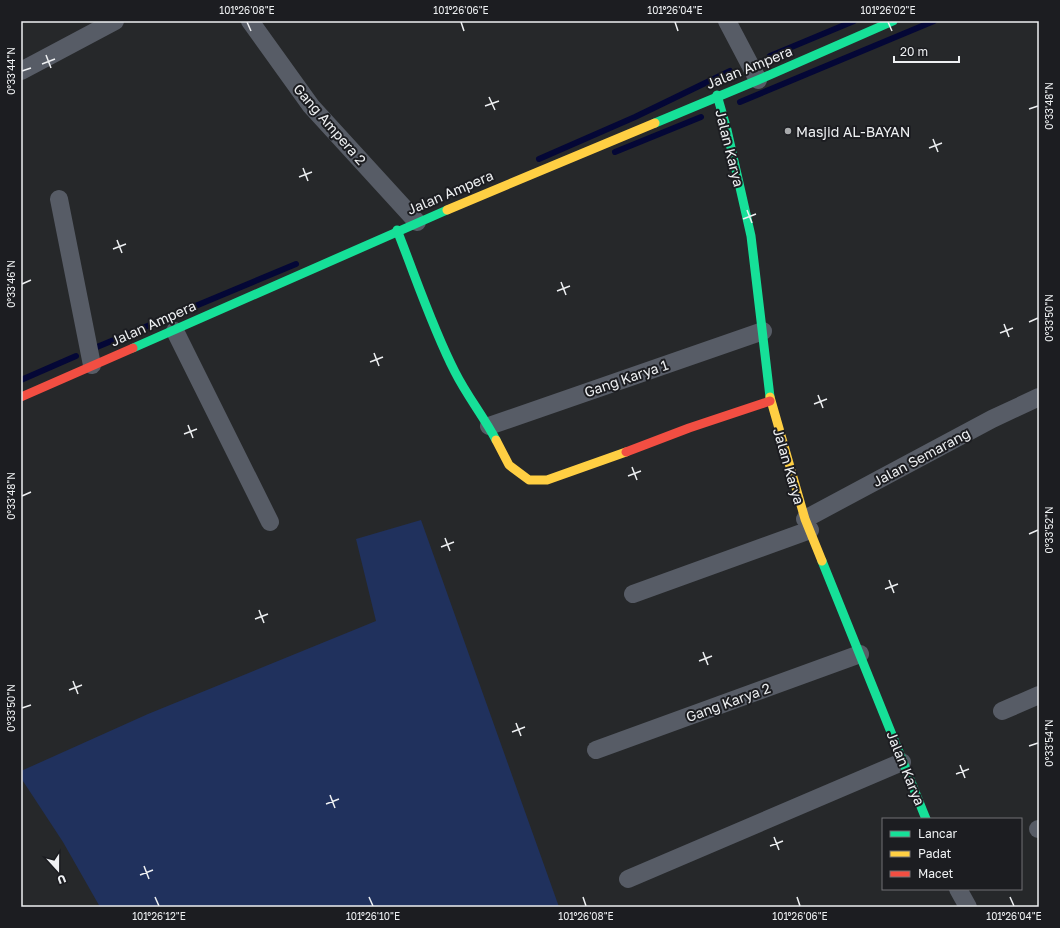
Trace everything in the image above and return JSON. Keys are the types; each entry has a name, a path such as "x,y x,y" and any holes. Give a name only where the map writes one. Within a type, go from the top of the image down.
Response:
{"street":[{"path":"21,71 115,21"},
{"name":"Gang Ampera 2","path":"250,21 310,106 417,222"},
{"path":"727,21 758,80"},
{"name":"Jalan Ampera","path":"21,397 175,330 397,230 758,80 893,21"},
{"name":"Jalan Karya","path":"717,96 727,130 751,236 770,401 807,525 926,818"},
{"path":"59,199 92,365"},
{"path":"397,230 441,343 456,374 489,426 510,465 518,473 529,480 547,480 653,443 689,428 770,401"},
{"path":"175,330 270,522"},
{"name":"Gang Karya 1","path":"489,426 763,331"},
{"name":"Jalan Semarang","path":"633,594 807,525 992,419 1039,397"},
{"name":"Gang Karya 2","path":"596,750 860,654"},
{"path":"1002,711 1039,695"},
{"path":"628,879 902,762"},
{"path":"959,890 968,907"}],"shaded area":[{"path":"421,520 559,907 100,907 63,842 21,778 21,771 148,714 376,621 356,539"}],"waterway":[{"path":"770,56 854,21"},
{"path":"740,102 934,21"},
{"path":"539,159 635,117 730,71"},
{"path":"615,152 701,117"},
{"path":"97,347 296,264"},
{"path":"21,380 76,356"}],"traffic: fast":[{"path":"655,123 893,21"},
{"path":"717,95 727,130 751,236 770,397"},
{"path":"133,348 447,210"},
{"path":"397,230 447,355 460,381 496,440"},
{"path":"822,561 926,818"}],"traffic: slow":[{"path":"447,210 655,123"},
{"path":"770,397 805,519 822,561"},
{"path":"496,440 509,465 529,480 547,480 626,452"}],"traffic: jam":[{"path":"21,397 133,348"},
{"path":"626,452 689,428 770,401"}],"place":[{"name":"Masjid AL-BAYAN","path":"788,131"}]}
